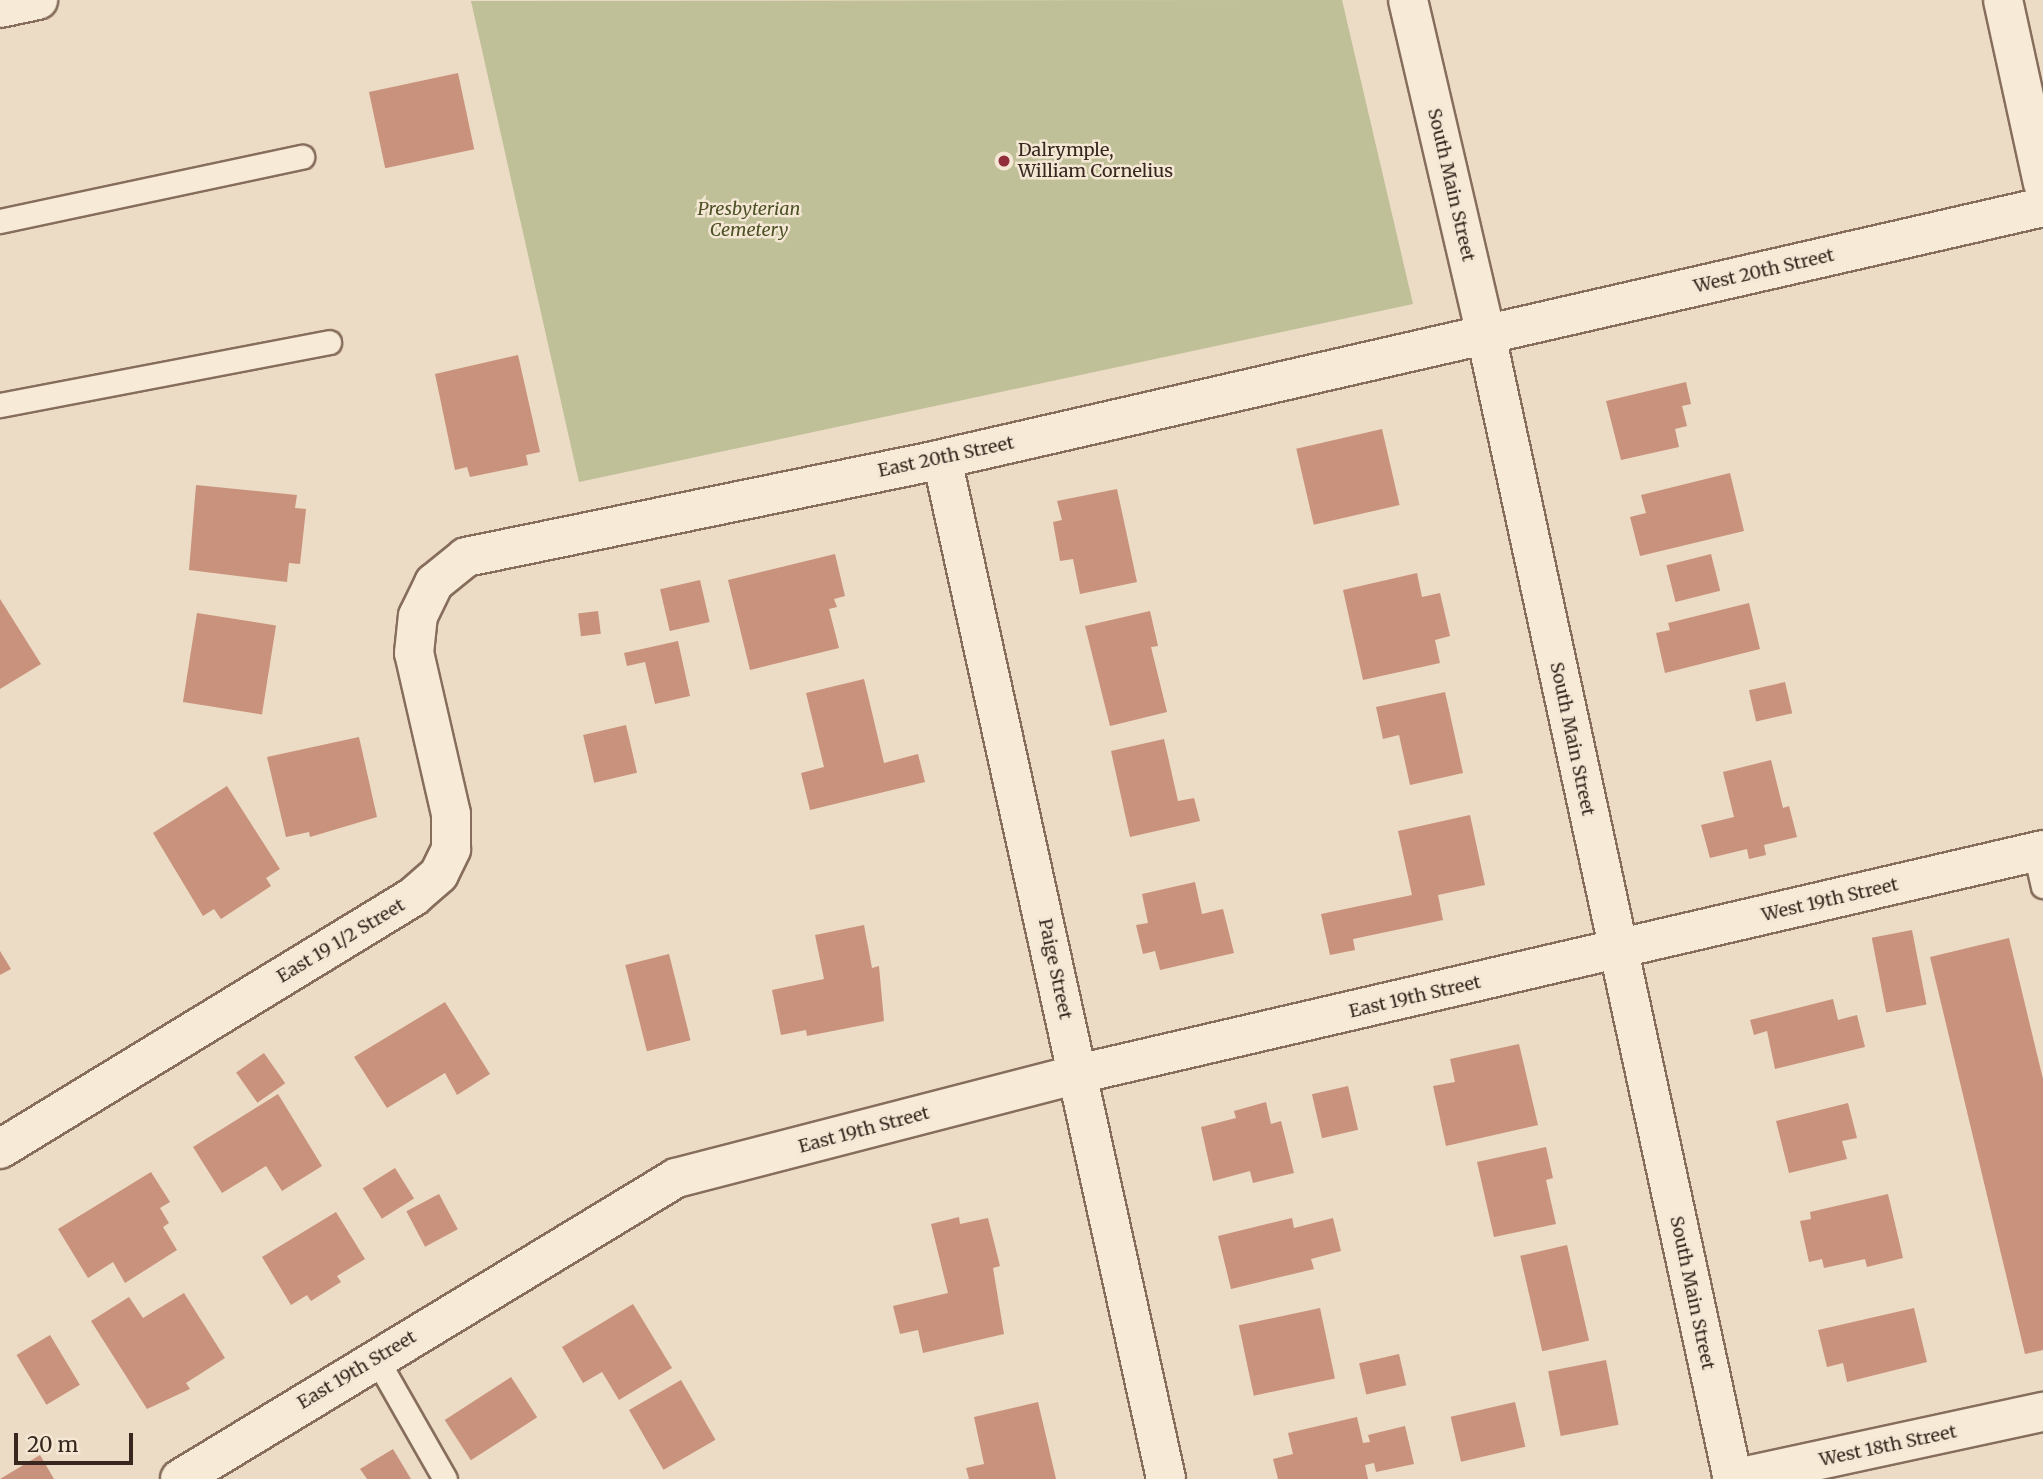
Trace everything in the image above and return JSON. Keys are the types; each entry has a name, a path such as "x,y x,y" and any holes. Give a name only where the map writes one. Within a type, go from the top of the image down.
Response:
{"street":[{"path":"0,8 38,0"},
{"name":"South Main Street","path":"1408,0 1486,335 1732,1479"},
{"path":"2003,0 2043,184"},
{"name":"West 20th Street","path":"1486,335 2043,207"},
{"name":"East 20th Street","path":"424,602 434,583 466,556 942,459 1486,335"},
{"name":"Paige Street","path":"942,459 1166,1479"},
{"name":"East 19 1/2 Street","path":"0,1149 414,896 439,874 451,849 452,814 414,653 418,615 424,602"},
{"name":"West 19th Street","path":"1618,950 2040,863"},
{"name":"East 19th Street","path":"180,1479 676,1178 1078,1074 1618,950"},
{"name":"West 18th Street","path":"1732,1479 2043,1412"}],"lane":[{"path":"0,221 302,157"},
{"path":"0,405 329,342"},
{"path":"376,1358 445,1479"}],"green space":[{"name":"Presbyterian Cemetery","path":"1342,0 1413,304 579,482 471,1"}],"building":[{"path":"458,73 474,149 385,168 369,92"},
{"path":"518,355 540,452 526,455 528,465 470,477 467,467 455,470 435,374"},
{"path":"1686,382 1691,404 1682,406 1687,426 1675,429 1679,447 1621,460 1606,401"},
{"path":"1382,429 1400,505 1314,525 1296,449"},
{"path":"1730,473 1744,531 1640,556 1630,517 1646,513 1641,495"},
{"path":"196,485 297,495 295,508 306,509 300,564 289,563 287,582 189,570"},
{"path":"1117,489 1137,582 1080,594 1073,559 1060,561 1053,522 1062,520 1057,501"},
{"path":"835,554 845,596 834,599 837,607 829,609 839,648 750,670 728,580"},
{"path":"1711,554 1720,591 1676,602 1666,565"},
{"path":"1417,573 1422,597 1440,593 1450,636 1435,640 1440,663 1363,680 1343,590"},
{"path":"700,580 710,622 670,631 660,589"},
{"path":"0,599 41,664 0,689"},
{"path":"1749,603 1760,649 1665,673 1656,633 1670,630 1668,623"},
{"path":"598,611 601,634 581,636 578,613"},
{"path":"1150,611 1158,646 1151,647 1167,712 1110,726 1085,626"},
{"path":"197,613 276,626 262,714 183,702"},
{"path":"678,641 690,696 655,704 645,662 627,666 624,653"},
{"path":"864,679 884,763 918,754 925,782 810,810 801,773 824,767 806,693"},
{"path":"1785,682 1792,713 1756,722 1749,690"},
{"path":"1445,692 1463,773 1410,785 1399,735 1383,739 1376,707"},
{"path":"626,725 637,773 594,783 583,735"},
{"path":"359,737 377,817 310,837 309,832 286,837 267,757"},
{"path":"1164,739 1178,801 1194,798 1200,821 1130,837 1111,751"},
{"path":"1771,760 1783,808 1789,806 1797,837 1764,845 1766,855 1749,859 1747,849 1710,858 1701,825 1734,817 1723,772"},
{"path":"227,786 280,869 266,878 271,886 221,919 214,909 203,916 153,833"},
{"path":"1470,815 1485,885 1438,895 1443,920 1353,939 1355,950 1330,955 1321,914 1412,895 1398,831"},
{"path":"1195,882 1202,914 1223,909 1234,953 1160,970 1155,951 1143,954 1136,925 1148,923 1142,894"},
{"path":"864,925 872,968 879,966 884,1021 807,1036 806,1030 781,1035 772,990 824,979 815,935"},
{"path":"1912,930 1927,1005 1886,1012 1872,938"},
{"path":"2009,938 2043,1079 2043,1350 2025,1354 1930,957"},
{"path":"0,951 11,969 0,975"},
{"path":"669,954 691,1040 647,1051 625,965"},
{"path":"1833,999 1838,1020 1857,1015 1865,1047 1775,1069 1767,1031 1754,1035 1750,1020"},
{"path":"445,1002 490,1074 457,1095 445,1073 387,1108 354,1057"},
{"path":"1519,1044 1538,1125 1446,1146 1433,1086 1455,1082 1450,1059"},
{"path":"264,1053 285,1083 257,1103 236,1073"},
{"path":"1348,1086 1358,1130 1322,1138 1312,1094"},
{"path":"278,1094 322,1166 282,1191 266,1166 222,1193 193,1147"},
{"path":"1266,1102 1271,1124 1281,1121 1294,1173 1253,1183 1250,1171 1213,1181 1201,1127 1236,1118 1234,1111"},
{"path":"1848,1103 1857,1138 1842,1141 1847,1159 1789,1173 1776,1121"},
{"path":"1546,1147 1553,1178 1546,1180 1556,1224 1494,1237 1477,1162"},
{"path":"395,1168 414,1199 382,1219 363,1188"},
{"path":"151,1172 170,1202 160,1208 169,1223 163,1227 177,1250 125,1283 113,1262 88,1278 58,1229"},
{"path":"439,1194 458,1229 425,1247 406,1211"},
{"path":"1888,1194 1903,1258 1867,1267 1865,1259 1824,1268 1822,1259 1809,1262 1800,1221 1811,1219 1810,1212"},
{"path":"336,1212 365,1259 337,1276 341,1282 311,1301 307,1295 291,1305 262,1257"},
{"path":"959,1217 960,1224 988,1218 1000,1266 993,1268 1004,1334 923,1353 918,1330 900,1334 893,1306 948,1293 931,1224"},
{"path":"1292,1218 1294,1228 1333,1218 1341,1251 1311,1259 1314,1269 1231,1289 1218,1236"},
{"path":"1567,1245 1589,1340 1542,1351 1520,1256"},
{"path":"184,1293 225,1358 186,1383 190,1389 147,1409 91,1321 129,1297 143,1318"},
{"path":"633,1304 672,1368 619,1400 602,1372 583,1383 562,1347"},
{"path":"1320,1308 1335,1378 1254,1396 1239,1325"},
{"path":"1914,1308 1927,1362 1847,1382 1843,1363 1827,1367 1818,1330"},
{"path":"50,1335 80,1385 46,1405 17,1355"},
{"path":"1399,1354 1406,1385 1366,1394 1359,1363"},
{"path":"1606,1360 1619,1425 1561,1436 1548,1371"},
{"path":"511,1377 537,1417 471,1460 445,1420"},
{"path":"681,1380 716,1440 664,1470 629,1410"},
{"path":"1038,1402 1056,1479 969,1479 966,1468 984,1464 974,1417"},
{"path":"1515,1402 1525,1447 1461,1462 1451,1417"},
{"path":"1357,1417 1363,1443 1370,1442 1368,1435 1405,1426 1414,1464 1376,1472 1374,1463 1365,1465 1368,1479 1278,1479 1273,1459 1293,1454 1288,1433"},
{"path":"393,1449 411,1479 367,1479 360,1469"},
{"path":"40,1455 54,1479 0,1479"}],"place":[{"name":"Dalrymple, William Cornelius","path":"1004,161"}]}
